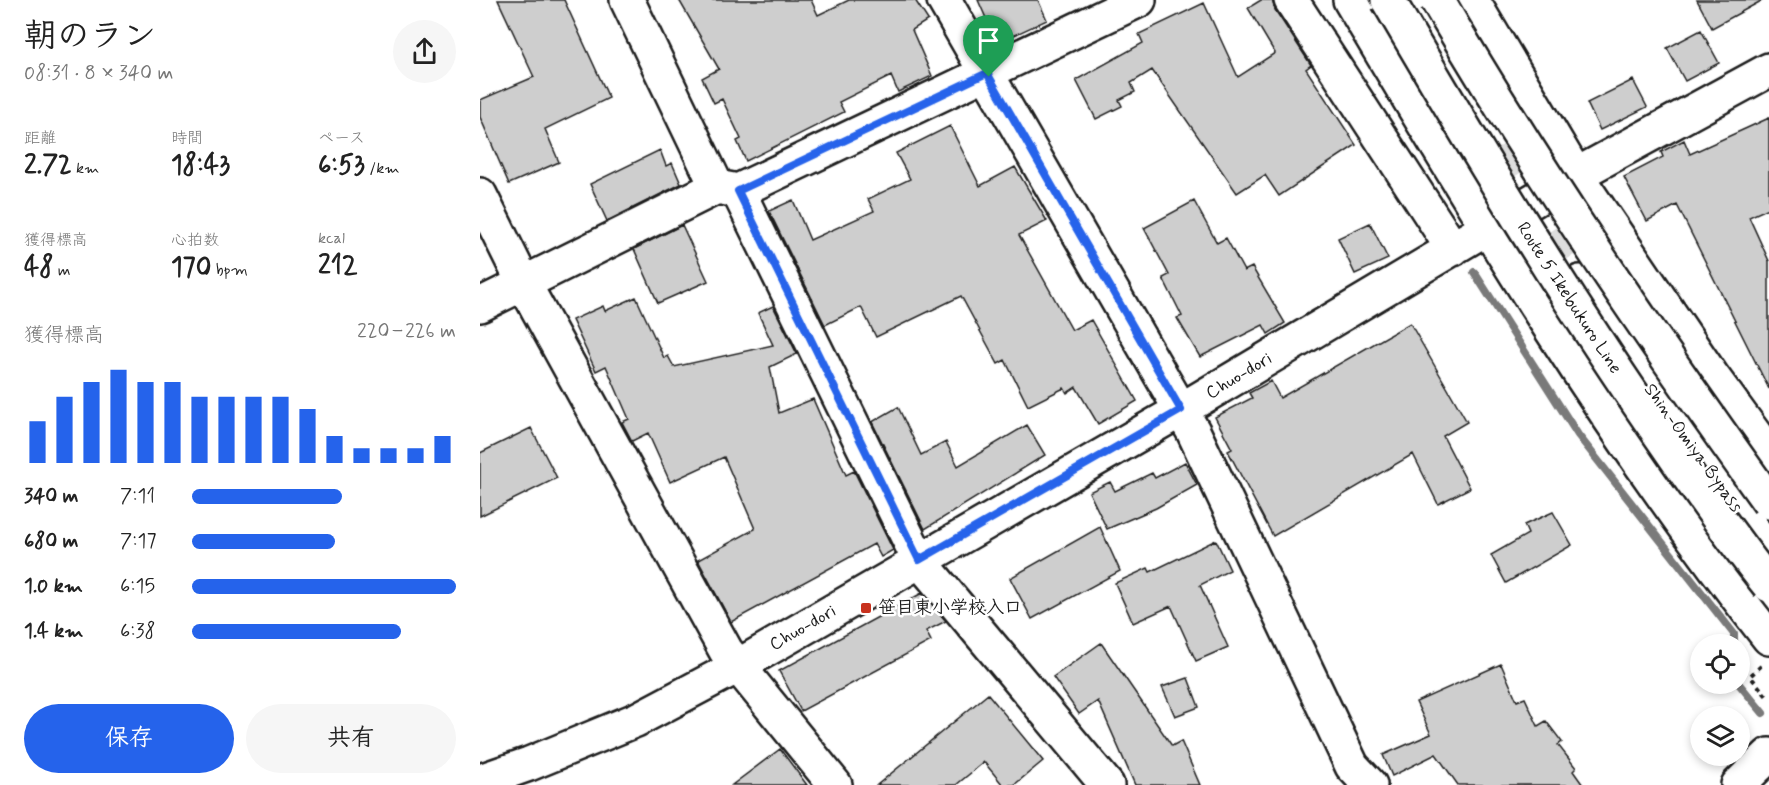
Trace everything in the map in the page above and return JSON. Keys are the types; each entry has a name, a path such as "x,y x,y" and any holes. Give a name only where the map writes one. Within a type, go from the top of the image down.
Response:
{"main road":[{"path":"627,0 919,560 1107,785"},
{"path":"944,0 1181,410 1352,765 1370,785"},
{"path":"480,305 727,189 987,73 1139,0"},
{"path":"1291,0 1453,249"},
{"path":"1350,0 1485,229 1611,423 1719,575 1769,638"},
{"name":"Route 5 Ikebukuro Line","path":"1388,0 1558,284 1639,406 1739,548 1769,585"},
{"path":"1404,0 1461,83 1420,0"},
{"path":"1437,0 1478,70 1577,224 1676,372 1769,502"},
{"path":"1472,0 1576,175 1712,376 1769,454"},
{"name":"Chuo-dori","path":"480,781 529,765 636,720 738,666 1181,410 1576,175 1769,70"},
{"path":"480,195 524,284 726,651 835,785"},
{"name":"Shin-Omiya Bypass","path":"1769,524 1587,279 1669,419 1769,551"},
{"path":"1738,785 1769,755"}],"path":[{"path":"1750,676 1769,699"}],"building":[{"path":"498,0 564,0 609,98 545,129 559,162 509,184 480,117 480,100 534,77"},
{"path":"679,0 811,0 818,15 849,0 915,0 928,20 912,30 932,76 898,92 891,76 839,102 844,112 746,161 737,141 741,139 722,99 714,103 702,78 719,69"},
{"path":"978,0 1038,0 1047,20 997,43"},
{"path":"1261,0 1272,0 1275,10 1311,65 1306,69 1356,145 1279,196 1265,175 1237,193 1152,70 1131,83 1135,92 1119,100 1122,106 1096,119 1076,80 1143,43 1139,34 1204,3 1238,77 1275,53 1248,8"},
{"path":"1697,0 1763,0 1712,28"},
{"path":"1701,30 1719,63 1685,81 1667,48"},
{"path":"1633,80 1647,107 1600,130 1587,103"},
{"path":"1769,118 1769,208 1749,217 1769,261 1769,389 1677,205 1647,221 1624,177 1663,157 1661,152 1684,140 1690,154"},
{"path":"950,126 980,186 1015,167 1047,221 1019,235 1072,330 1091,320 1137,401 1098,424 1076,387 1067,393 1064,388 1028,406 1005,360 998,364 961,296 876,337 861,307 825,325 769,211 793,200 810,240 874,211 868,199 910,179 896,153"},
{"path":"660,150 666,166 672,163 681,184 607,221 590,184"},
{"path":"1194,201 1217,243 1226,238 1244,271 1252,267 1285,323 1268,334 1263,325 1200,357 1177,318 1182,316 1163,278 1169,275 1144,228"},
{"path":"1370,223 1388,259 1355,274 1338,238"},
{"path":"682,225 708,281 658,303 634,249"},
{"path":"636,297 664,358 668,356 674,367 773,345 758,313 773,306 797,354 770,367 779,413 813,399 846,475 854,471 893,550 881,557 874,544 731,622 698,560 755,529 724,457 670,482 648,433 632,441 622,422 629,419 606,366 596,371 572,320 603,306 605,311"},
{"path":"1410,323 1467,422 1443,436 1470,488 1438,504 1413,454 1273,536 1228,451 1232,449 1215,417 1252,398 1249,393 1271,381 1280,398"},
{"path":"898,407 921,455 946,442 958,466 1027,425 1045,455 925,529 872,422"},
{"path":"531,428 557,478 480,516 480,453"},
{"path":"1185,462 1197,485 1156,508 1107,529 1089,492 1110,482 1115,491 1152,473 1155,478"},
{"path":"1553,512 1572,545 1506,583 1491,555 1528,534 1524,525"},
{"path":"1100,527 1120,571 1032,619 1010,578"},
{"path":"1216,540 1230,570 1200,585 1228,647 1196,661 1171,606 1133,623 1115,583 1148,568 1150,572"},
{"path":"922,593 946,621 926,631 931,641 801,711 779,671"},
{"path":"1101,643 1172,746 1181,741 1200,785 1135,785 1098,701 1079,714 1053,677"},
{"path":"1501,664 1517,701 1525,698 1538,726 1546,721 1562,742 1558,745 1576,768 1573,771 1583,785 1458,785 1436,754 1392,776 1383,755 1431,734 1416,702"},
{"path":"1188,678 1199,707 1175,716 1162,687"},
{"path":"988,694 1043,761 1014,785 1003,785 984,762 956,785 877,785"},
{"path":"780,749 807,785 732,785"}],"waterway":[{"path":"1474,272 1578,435 1734,634"},
{"path":"1747,694 1763,713"}],"tunnel":[{"path":"1495,150 1580,282"}],"place":[{"name":"笹目東小学校入口","path":"866,608"}],"route":[{"path":"987,73 989,77 1181,410 919,560 738,191 987,73"}]}
